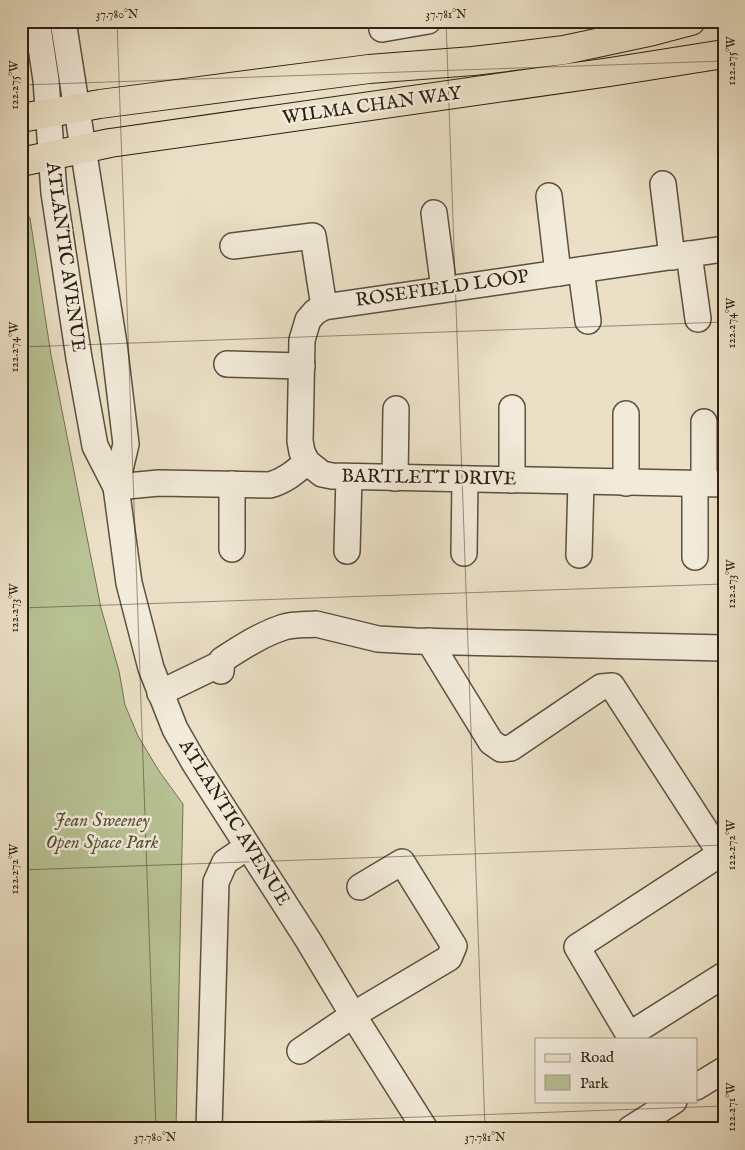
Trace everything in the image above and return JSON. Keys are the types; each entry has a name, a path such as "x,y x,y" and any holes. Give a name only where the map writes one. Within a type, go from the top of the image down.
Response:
{"main road":[{"name":"WILMA CHAN WAY","path":"21,118 100,104 369,69 473,61 538,53 612,30 691,21"},
{"name":"WILMA CHAN WAY","path":"21,162 110,143 724,54"}],"street":[{"name":"ATLANTIC AVENUE","path":"37,21 46,80 54,193 79,358 95,446 116,487 129,583 141,633 160,693 175,729 195,764 246,847 308,940 425,1129"},
{"name":"ATLANTIC AVENUE","path":"63,21 114,344 126,444 116,487"},
{"path":"382,29 428,21"},
{"path":"663,184 698,319"},
{"path":"548,196 570,271 588,321"},
{"path":"434,214 444,289"},
{"path":"116,487 159,483 279,483 307,462 302,452 300,441 304,330 308,320 324,307 313,236 234,246"},
{"name":"ROSEFIELD LOOP","path":"324,307 724,249"},
{"path":"227,364 302,366"},
{"path":"512,408 512,480"},
{"path":"395,478 396,409"},
{"path":"626,414 626,482"},
{"path":"695,557 708,484 704,422"},
{"name":"BARTLETT DRIVE","path":"307,462 322,474 348,477 708,484"},
{"path":"347,551 348,477"},
{"path":"464,553 465,479"},
{"path":"579,555 581,482"},
{"path":"232,484 232,549"},
{"path":"160,693 221,668 222,660 258,638 286,627 316,624 378,639 724,648"},
{"path":"429,641 491,742 501,749 511,748 601,687 612,686 722,856 577,947 630,1037 724,975"},
{"path":"209,1129 216,882 225,862 246,847"},
{"path":"300,1051 353,1015 449,958 454,946 402,862 360,887"},
{"path":"698,1086 724,1070"},
{"path":"630,1129 672,1102"}],"green space":[{"name":"Jean Sweeney Open Space Park","path":"21,206 30,218 51,355 101,608 119,671 125,705 138,736 159,771 183,804 176,1129 21,1129"}]}
